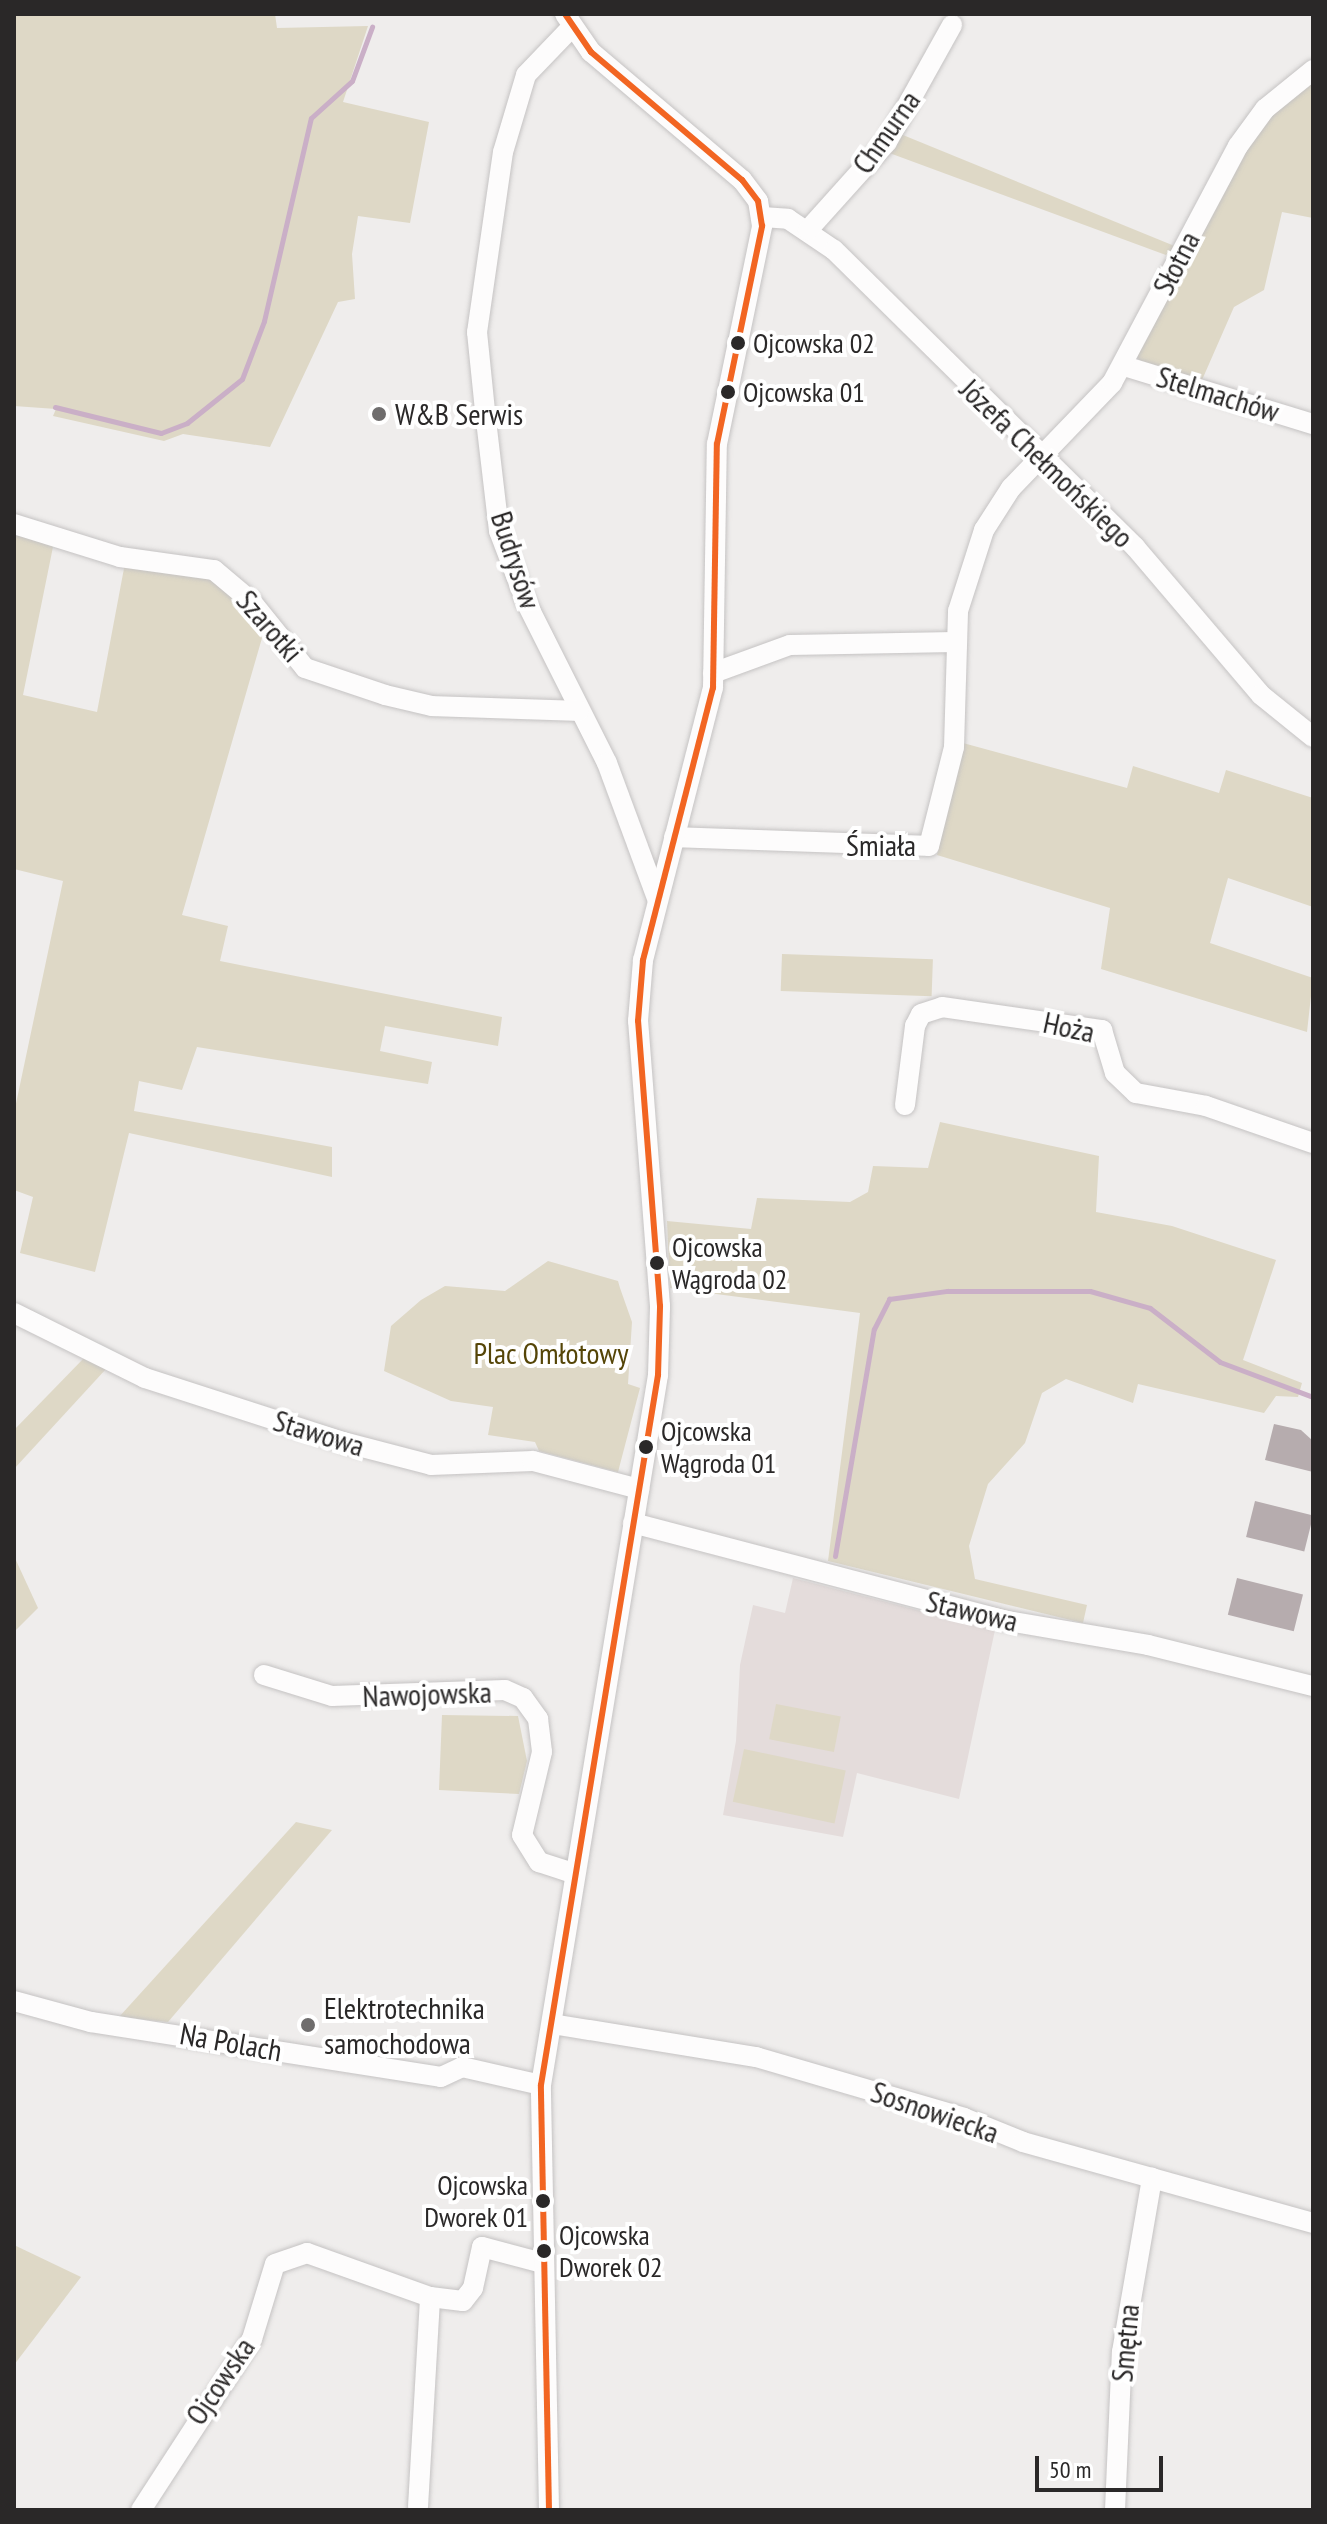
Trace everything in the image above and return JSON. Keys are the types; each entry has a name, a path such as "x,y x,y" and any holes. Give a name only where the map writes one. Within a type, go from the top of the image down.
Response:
{"street":[{"path":"549,2510 541,2085 573,1873 639,1489 660,1333 638,1021 657,898 703,742 713,673 717,444 762,217 742,180 568,21"},
{"name":"Budrysów","path":"568,21 526,75 512,113 477,332 499,531 625,807 657,898"},
{"name":"Chmurna","path":"808,230 887,142 952,25"},
{"name":"Słotna","path":"1042,459 1124,366 1238,146 1265,109 1313,70"},
{"name":"Józefa Chełmońskiego","path":"762,217 788,219 808,230 1135,547 1261,695 1313,737"},
{"name":"Stelmachów","path":"1124,366 1313,424"},
{"name":"Śmiała","path":"674,837 929,846 954,747 958,611 984,530 1011,488 1042,459"},
{"name":"Szarotki","path":"14,524 120,557 214,570 251,601 305,668 385,695 432,706 579,711"},
{"path":"713,673 790,645 955,642"},
{"name":"Hoża","path":"905,1105 915,1026 921,1014 942,1007 1102,1030 1115,1073 1136,1093 1206,1106 1313,1143"},
{"name":"Stawowa","path":"14,1313 145,1378 343,1442 431,1465 533,1461 639,1489"},
{"name":"Stawowa","path":"633,1523 1002,1620 1148,1645 1313,1686"},
{"name":"Nawojowska","path":"264,1675 332,1696 505,1690 523,1698 538,1719 542,1752 522,1835 539,1862 573,1873"},
{"name":"Na Polach","path":"14,2001 91,2022 441,2077 462,2067 541,2085"},
{"name":"Sosnowiecka","path":"552,2024 756,2057 1152,2178 1313,2223"},
{"name":"Smętna","path":"1115,2510 1122,2352 1152,2178"},
{"name":"Ojcowska","path":"141,2510 252,2339 275,2264 307,2253 430,2297 463,2301 473,2288 482,2247 542,2263"},
{"path":"418,2507 430,2297"}],"shaded area":[{"path":"793,1578 995,1630 959,1799 857,1773 843,1837 723,1815 736,1741 740,1665 753,1605 785,1613"}],"green space":[{"path":"14,14 275,14 277,28 368,26 343,102 429,122 410,223 358,216 352,254 355,299 338,302 270,447 183,434 164,441 53,416 56,409 14,406"},
{"path":"1313,80 1313,218 1282,212 1264,290 1234,307 1202,380 1143,366 1137,356 1249,146 1272,112"},
{"path":"898,133 1177,247 1174,258 884,151"},
{"path":"14,535 54,542 23,695 97,712 125,563 202,575 227,591 262,638 182,915 228,926 220,961 502,1017 498,1046 385,1026 380,1051 432,1062 428,1084 197,1047 182,1090 139,1081 134,1111 332,1147 332,1177 129,1133 95,1272 20,1253 33,1197 14,1190 14,1113 63,881 14,869"},
{"path":"963,743 1127,788 1133,766 1219,793 1226,770 1313,798 1313,907 1228,878 1210,943 1313,978 1307,1032 1101,969 1110,908 937,855"},
{"path":"782,954 933,959 932,996 781,991"},
{"path":"940,1122 1099,1156 1096,1212 1172,1226 1276,1260 1243,1360 1302,1383 1298,1397 1276,1396 1264,1413 1138,1384 1133,1403 1066,1379 1042,1393 1025,1443 988,1484 969,1546 975,1579 1087,1605 1083,1623 828,1561 860,1313 670,1288 667,1221 751,1229 757,1198 850,1202 868,1192 873,1166 928,1168"},
{"name":"Plac Omłotowy","path":"548,1261 618,1281 632,1322 628,1384 640,1388 618,1472 539,1451 535,1442 488,1435 493,1407 451,1401 384,1371 391,1326 421,1300 445,1286 505,1291"},
{"path":"84,1358 106,1369 14,1469 14,1430"},
{"path":"14,1556 38,1608 14,1632"},
{"path":"776,1704 841,1717 834,1752 769,1739"},
{"path":"442,1715 518,1716 527,1761 519,1794 439,1790"},
{"path":"744,1749 846,1771 835,1823 733,1802"},
{"path":"296,1822 332,1830 168,2022 119,2017"},
{"path":"14,2245 81,2277 14,2365"}],"building":[{"path":"1274,1424 1301,1430 1313,1441 1313,1472 1265,1460"},
{"path":"1255,1501 1313,1515 1304,1551 1246,1537"},
{"path":"1237,1578 1303,1594 1294,1631 1228,1615"}],"waterway":[{"path":"55,407 161,433 187,423 242,379 264,321 311,118 352,81 372,27"},
{"path":"835,1556 874,1329 889,1299 947,1291 1090,1291 1150,1308 1220,1362 1313,1397"}],"transit line":[{"path":"549,2510 541,2085 658,1375 660,1306 638,1021 643,960 713,688 717,444 762,226 758,201 742,180 591,52 565,14"}],"place":[{"name":"Ojcowska 02","path":"738,343"},
{"name":"Ojcowska 01","path":"728,392"},
{"name":"W&B Serwis","path":"379,414"},
{"name":"Ojcowska Wągroda 02","path":"657,1263"},
{"name":"Ojcowska Wągroda 01","path":"646,1447"},
{"name":"Elektrotechnika samochodowa","path":"308,2025"},
{"name":"Ojcowska Dworek 01","path":"543,2201"},
{"name":"Ojcowska Dworek 02","path":"544,2251"}]}
